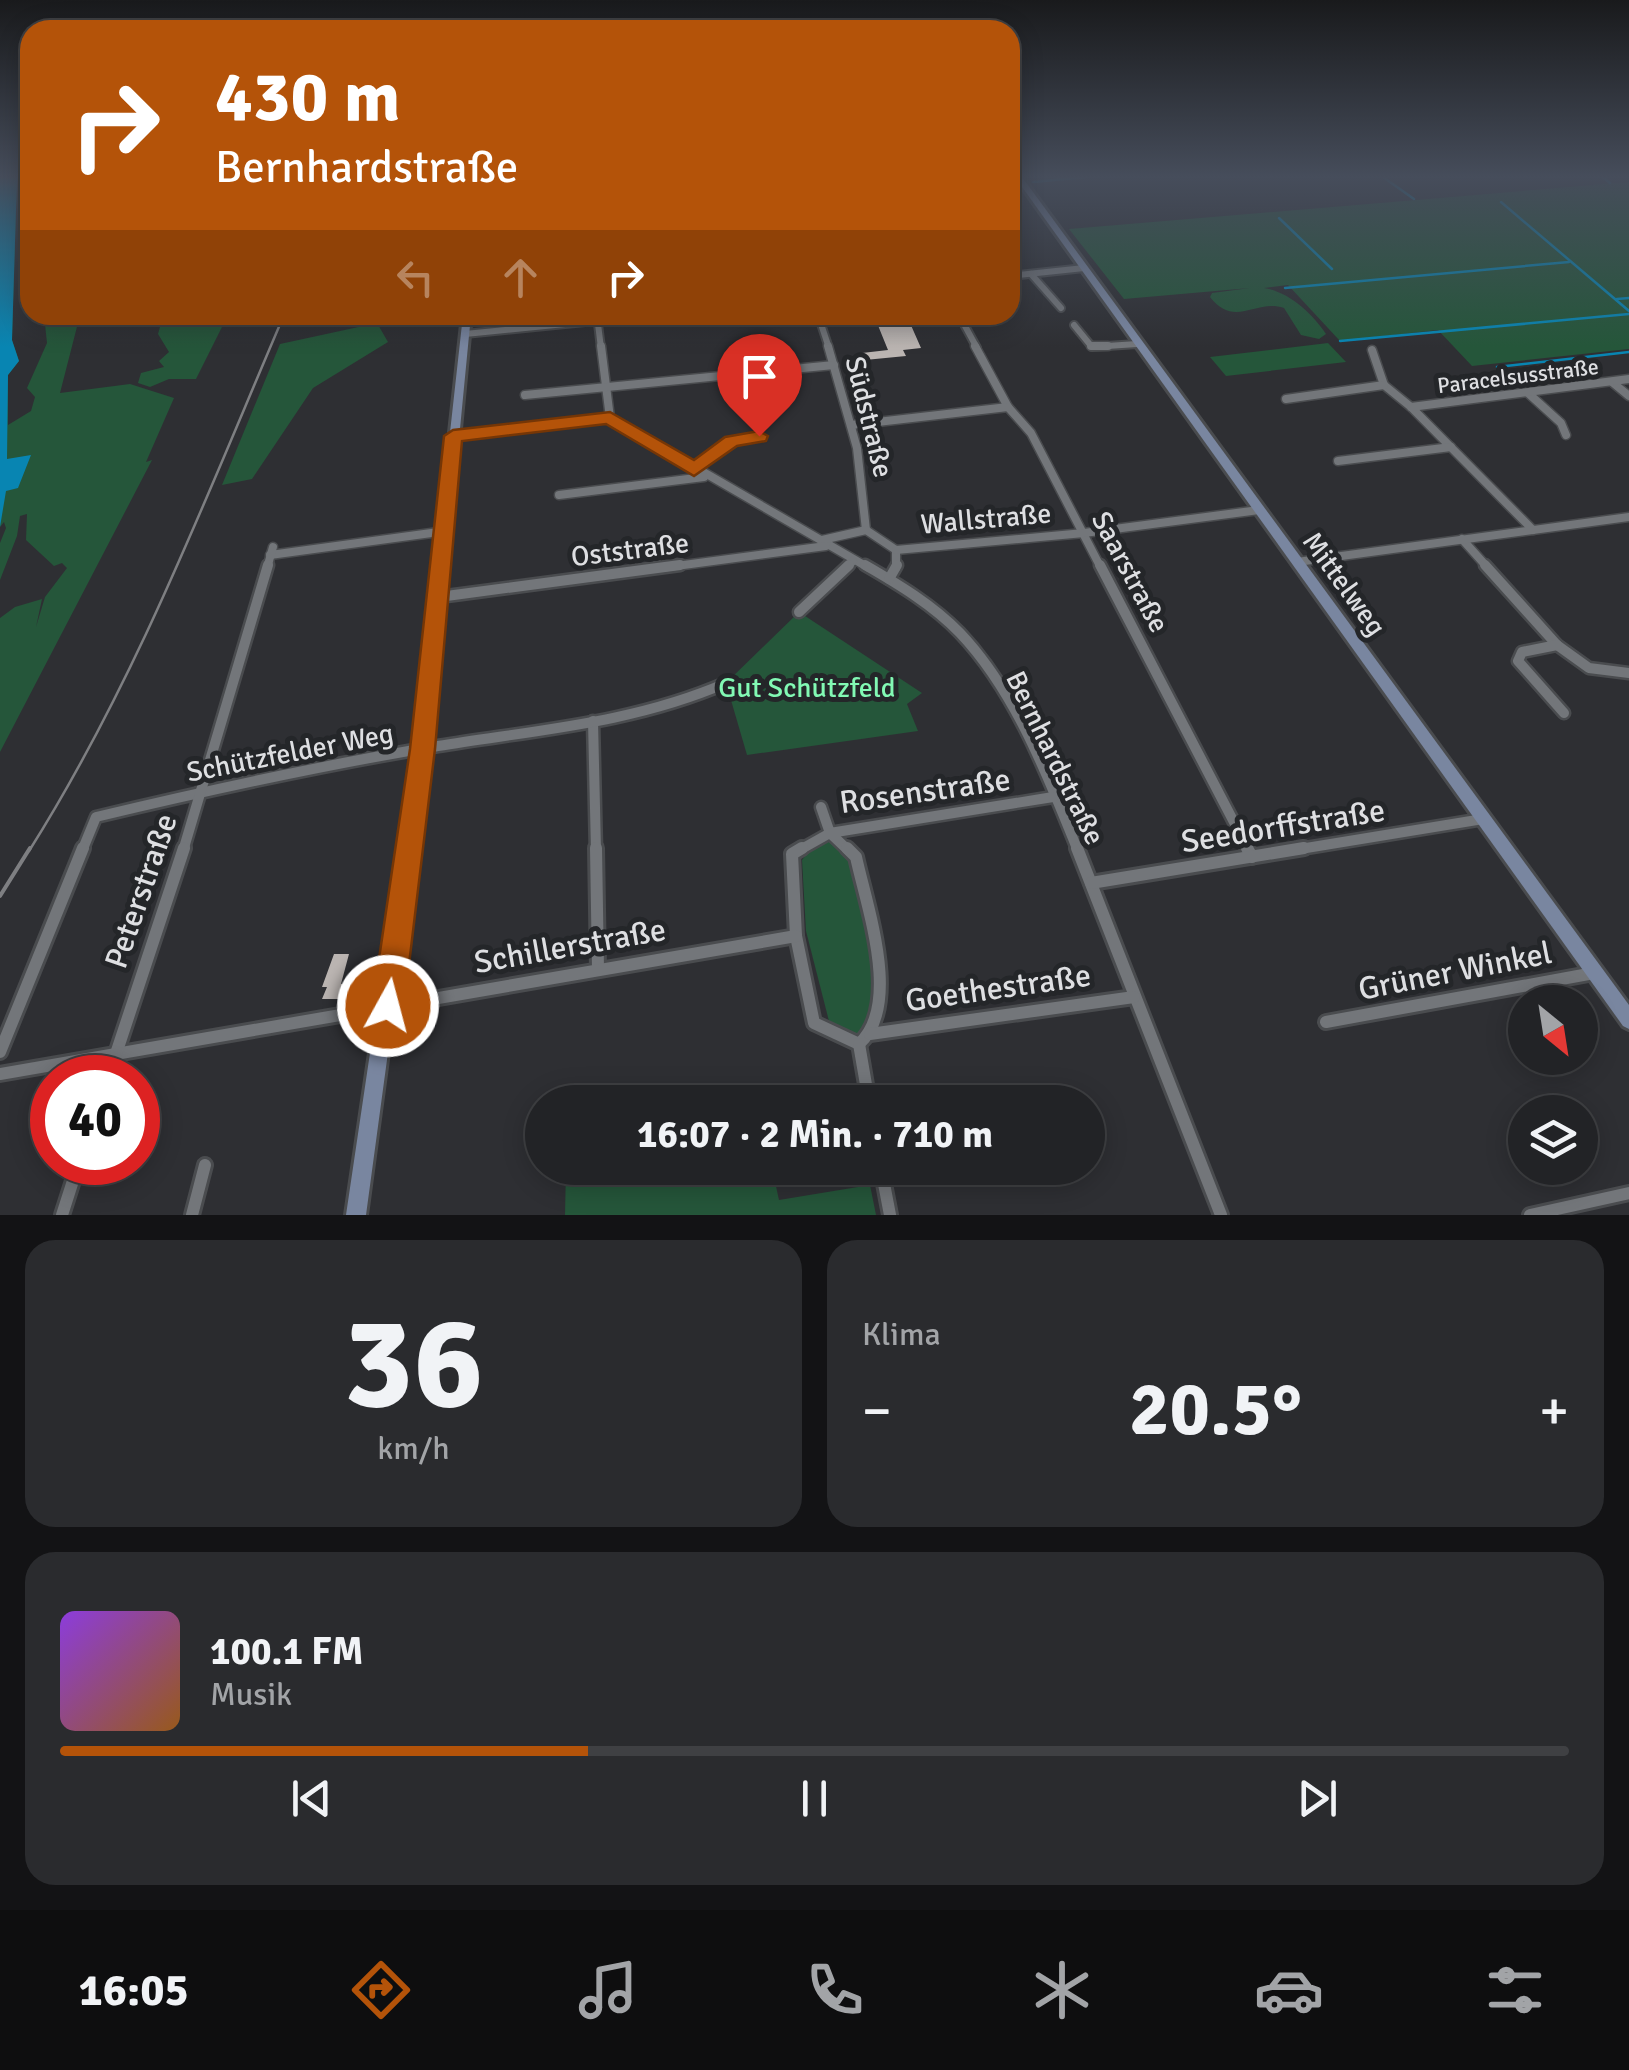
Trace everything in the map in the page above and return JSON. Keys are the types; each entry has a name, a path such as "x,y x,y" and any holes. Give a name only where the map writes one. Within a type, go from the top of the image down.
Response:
{"street":[{"name":"Mittelweg","path":"1059,234 1627,1014"},
{"path":"1020,275 1084,268"},
{"path":"1032,274 1061,308"},
{"path":"356,1215 422,749 465,325"},
{"path":"464,334 539,325"},
{"path":"453,436 610,418 599,325"},
{"name":"Südstraße","path":"821,325 851,424 866,504 866,530"},
{"name":"Saarstraße","path":"964,325 1008,407 1031,433 1252,856"},
{"path":"1074,325 1092,347 1137,344"},
{"path":"1372,350 1384,386 1411,407 1534,530"},
{"path":"526,395 834,365"},
{"name":"Paracelsusstraße","path":"1411,407 1629,379"},
{"path":"1612,382 1629,396"},
{"path":"1286,399 1384,386"},
{"path":"1528,393 1561,423 1566,435"},
{"path":"851,424 1008,407"},
{"name":"Bernhardstraße","path":"610,418 889,579 931,608 965,639 1006,699 1053,797 1091,883 1221,1215"},
{"path":"694,469 732,441 759,436"},
{"path":"1338,461 1451,447"},
{"path":"559,495 707,476"},
{"name":"Wallstraße","path":"896,550 1259,510"},
{"path":"1296,562 1629,516"},
{"path":"866,530 896,550 896,572 889,579"},
{"name":"Oststraße","path":"438,597 824,543 866,530"},
{"name":"Peterstraße","path":"115,1055 204,792 271,551 446,531"},
{"path":"1462,539 1557,645 1588,668 1629,673"},
{"path":"799,612 853,561"},
{"path":"1557,645 1522,652 1518,661 1564,713"},
{"name":"Schützfelder Weg","path":"96,817 422,749 592,721 697,698 726,683"},
{"path":"592,721 598,970"},
{"name":"Rosenstraße","path":"821,808 830,833 1053,797"},
{"path":"0,1052 96,817"},
{"name":"Seedorffstraße","path":"1091,883 1483,820"},
{"path":"864,1039 814,1023 796,936 792,854 830,833 856,857 878,957 880,1013 864,1039 868,1085"},
{"name":"Schillerstraße","path":"125,1055 796,936"},
{"name":"Grüner Winkel","path":"1326,1022 1594,972"},
{"name":"Goethestraße","path":"864,1039 1134,996"},
{"name":"Schillerstraße","path":"0,1074 30,1070"},
{"path":"192,1215 205,1165"},
{"path":"62,1215 72,1185"},
{"path":"884,1185 890,1215"},
{"path":"1530,1215 1629,1194"}],"green space":[{"path":"0,234 15,234 12,340 19,361 8,375 8,425 31,411 35,397 27,388 47,343 45,325 77,325 60,393 130,384 174,398 146,462 152,460 0,752 0,618 15,607 42,599 36,627 45,597 67,568 62,563 54,566 26,540 27,514 20,516 17,536 0,580 4,522 0,527"},
{"path":"1073,234 1629,234 1629,349 1472,366 1438,330 1340,341 1288,285 1264,288 1282,294 1307,311 1326,334 1319,339 1301,335 1284,308 1228,311 1210,297 1212,293 1250,288 1124,299"},
{"path":"160,325 223,325 196,379 169,379 150,387 138,383 141,373 164,367 159,361 169,352 158,334"},
{"path":"368,325 378,325 388,342 313,388 252,479 222,485 280,344"},
{"path":"1328,343 1346,362 1226,376 1210,357"},
{"name":"Gut Schützfeld","path":"799,612 922,693 907,704 918,731 747,755 726,683"},
{"path":"833,839 855,859 876,958 870,1028 859,1040 830,1025 806,931 802,860 814,845"},
{"path":"566,1185 776,1185 779,1200 870,1185 876,1215 565,1215"}],"water":[{"path":"0,234 15,234 12,340 19,361 8,375 7,459 31,455 18,488 6,491 0,527"}],"building":[{"path":"878,325 911,325 921,348 903,350 906,356 865,360 862,353 888,350"},
{"path":"334,954 349,954 341,984 347,984 342,999 322,999 327,987 322,987"}],"waterway":[{"path":"1295,234 1332,269"},
{"path":"1538,234 1629,311"},
{"path":"1285,288 1569,262"},
{"path":"1617,299 1629,298"},
{"path":"1340,341 1629,314"},
{"path":"1497,367 1629,352"}],"railway":[{"path":"29,851 136,656 280,325"},
{"path":"0,896 30,848"}],"route":[{"path":"388,1006 422,749 453,436 610,418 694,469 732,441 759,436"}]}
